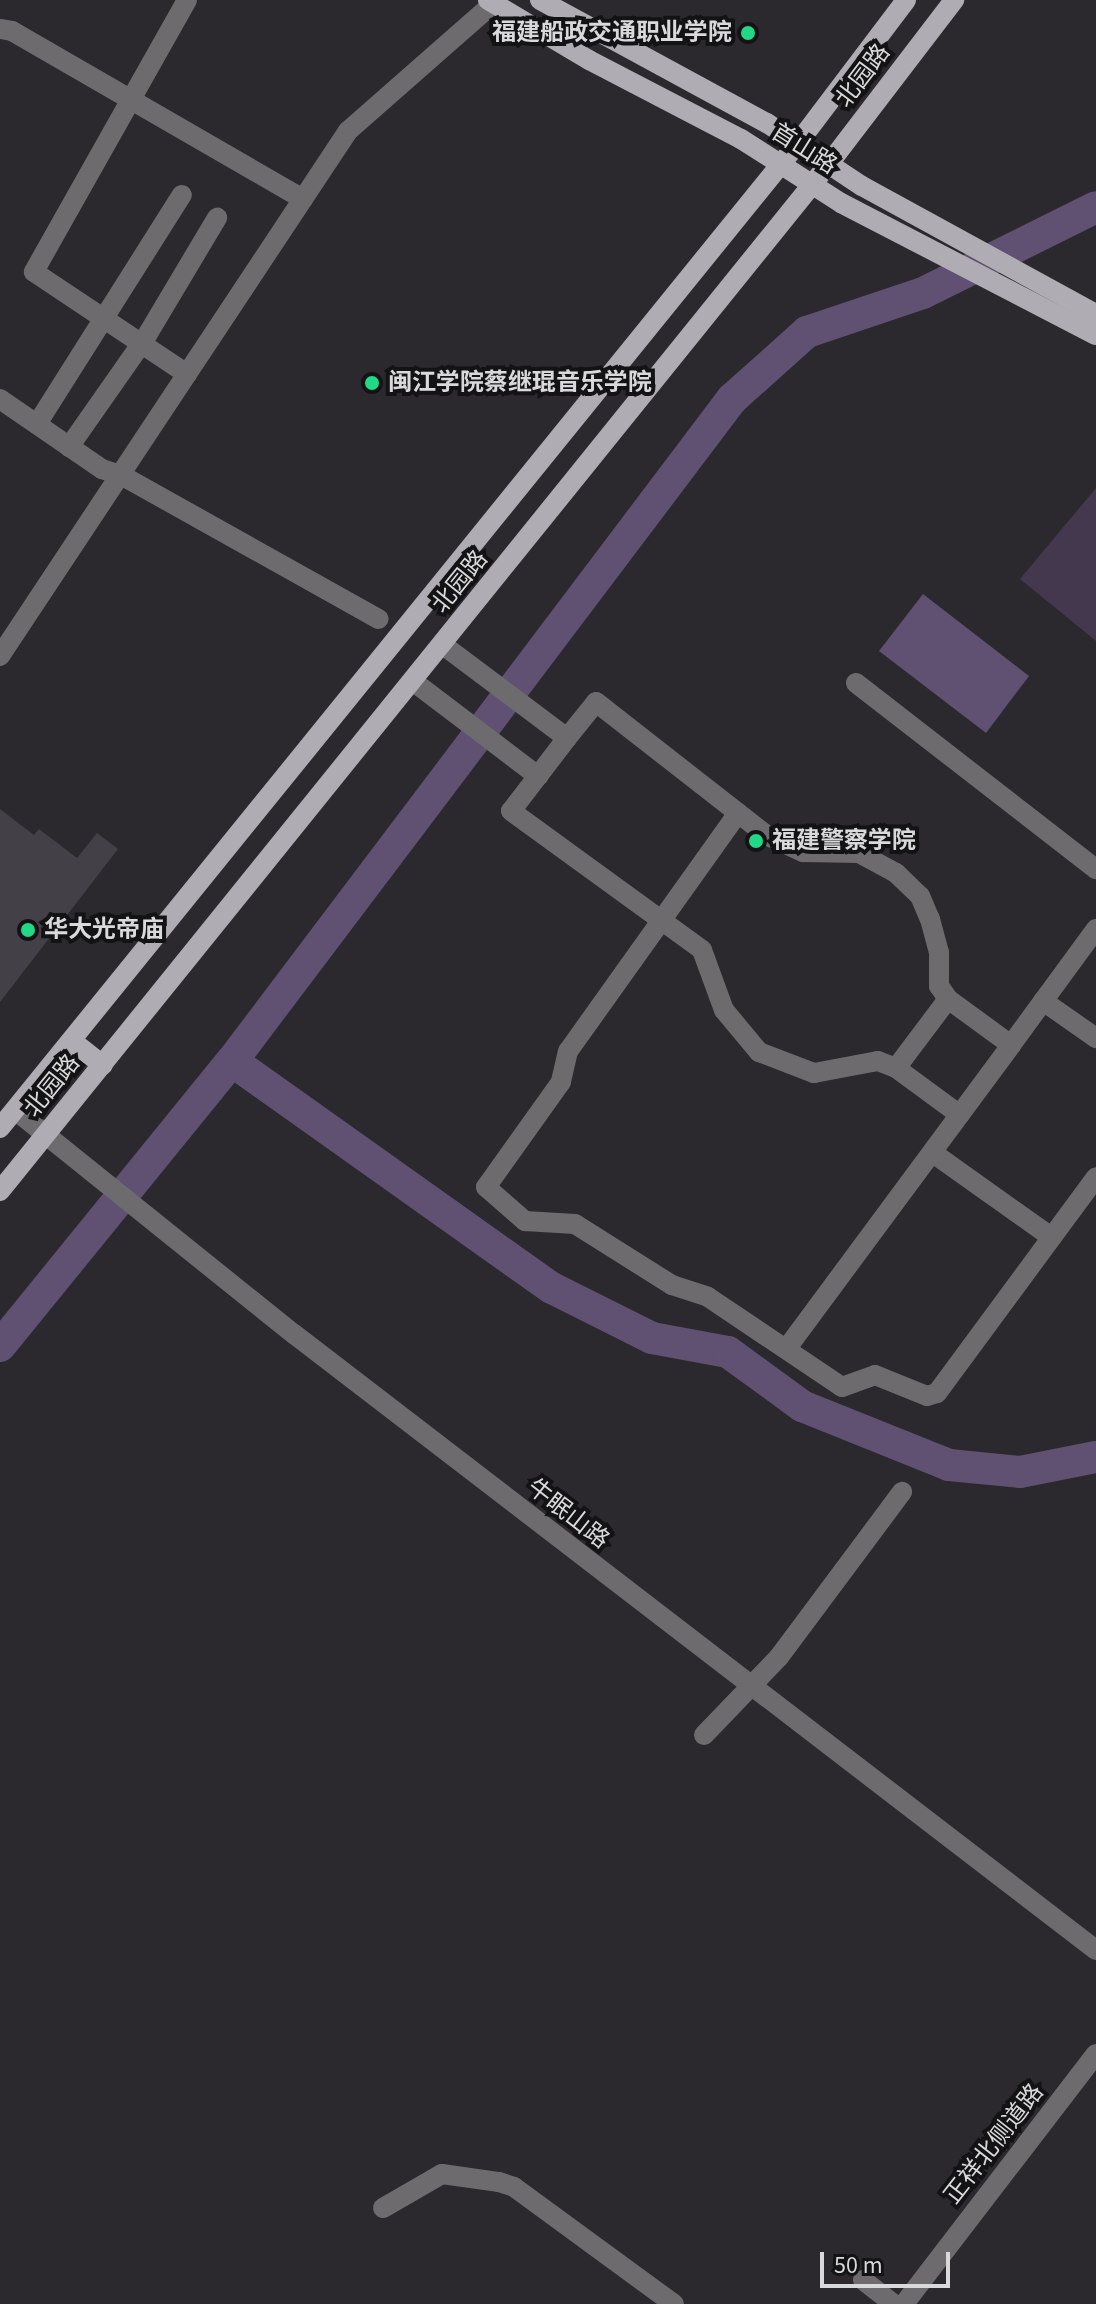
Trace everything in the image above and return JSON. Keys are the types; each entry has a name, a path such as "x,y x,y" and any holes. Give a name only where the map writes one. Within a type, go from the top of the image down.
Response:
{"main road":[{"name":"首山路","path":"540,0 1096,314"},
{"name":"北园路","path":"0,1128 798,143 906,0"},
{"name":"北园路","path":"0,1191 414,682 828,165 954,0"},
{"name":"首山路","path":"493,1 741,139 779,165 947,260 1096,335"},
{"path":"72,1041 103,1065"}],"street":[{"path":"187,0 34,272 105,323 187,374"},
{"path":"0,656 361,116 493,1"},
{"path":"0,29 12,31 303,199"},
{"path":"37,424 105,323 182,195"},
{"path":"69,447 137,344 146,337 217,218"},
{"path":"0,399 102,469 121,475 379,619"},
{"path":"443,645 567,738"},
{"path":"414,682 538,776"},
{"path":"856,683 1096,869"},
{"path":"960,1115 896,1068 878,1061 814,1073 770,1060 724,1010 702,950 511,811 596,702 738,813 792,848 859,853 896,873 925,906 939,952 939,986 948,999 1011,1045"},
{"path":"738,813 659,919 568,1051 561,1082 486,1187 525,1221 575,1224 672,1285 691,1289 736,1313 842,1387 875,1375 918,1395 937,1393 1096,1177"},
{"path":"787,1348 1096,929"},
{"path":"896,1068 948,999"},
{"path":"1043,1001 1096,1038"},
{"name":"牛眠山路","path":"15,1110 749,1687 1096,1950"},
{"path":"933,1153 1051,1237"},
{"path":"704,1735 779,1657 902,1492"},
{"name":"正祥北侧道路","path":"904,2304 1096,2054"},
{"path":"383,2208 442,2174 499,2182 514,2187 674,2304"},
{"path":"863,2280 894,2304"}],"shaded area":[{"path":"1096,488 1096,641 1020,579"},
{"path":"923,594 1029,676 986,733 879,651"}],"building":[{"name":"华大光帝庙","path":"0,809 34,835 39,829 77,858 97,833 118,849 0,1002"}],"waterway":[{"path":"0,1346 232,1061 732,399 807,332 923,293 1096,207"},
{"path":"232,1061 552,1288 652,1338 728,1352 802,1406 949,1465 1020,1472 1096,1457"}],"place":[{"name":"福建船政交通职业学院","path":"748,33"},
{"name":"闽江学院蔡继琨音乐学院","path":"372,383"},
{"name":"福建警察学院","path":"756,841"},
{"name":"华大光帝庙","path":"28,930"}]}
